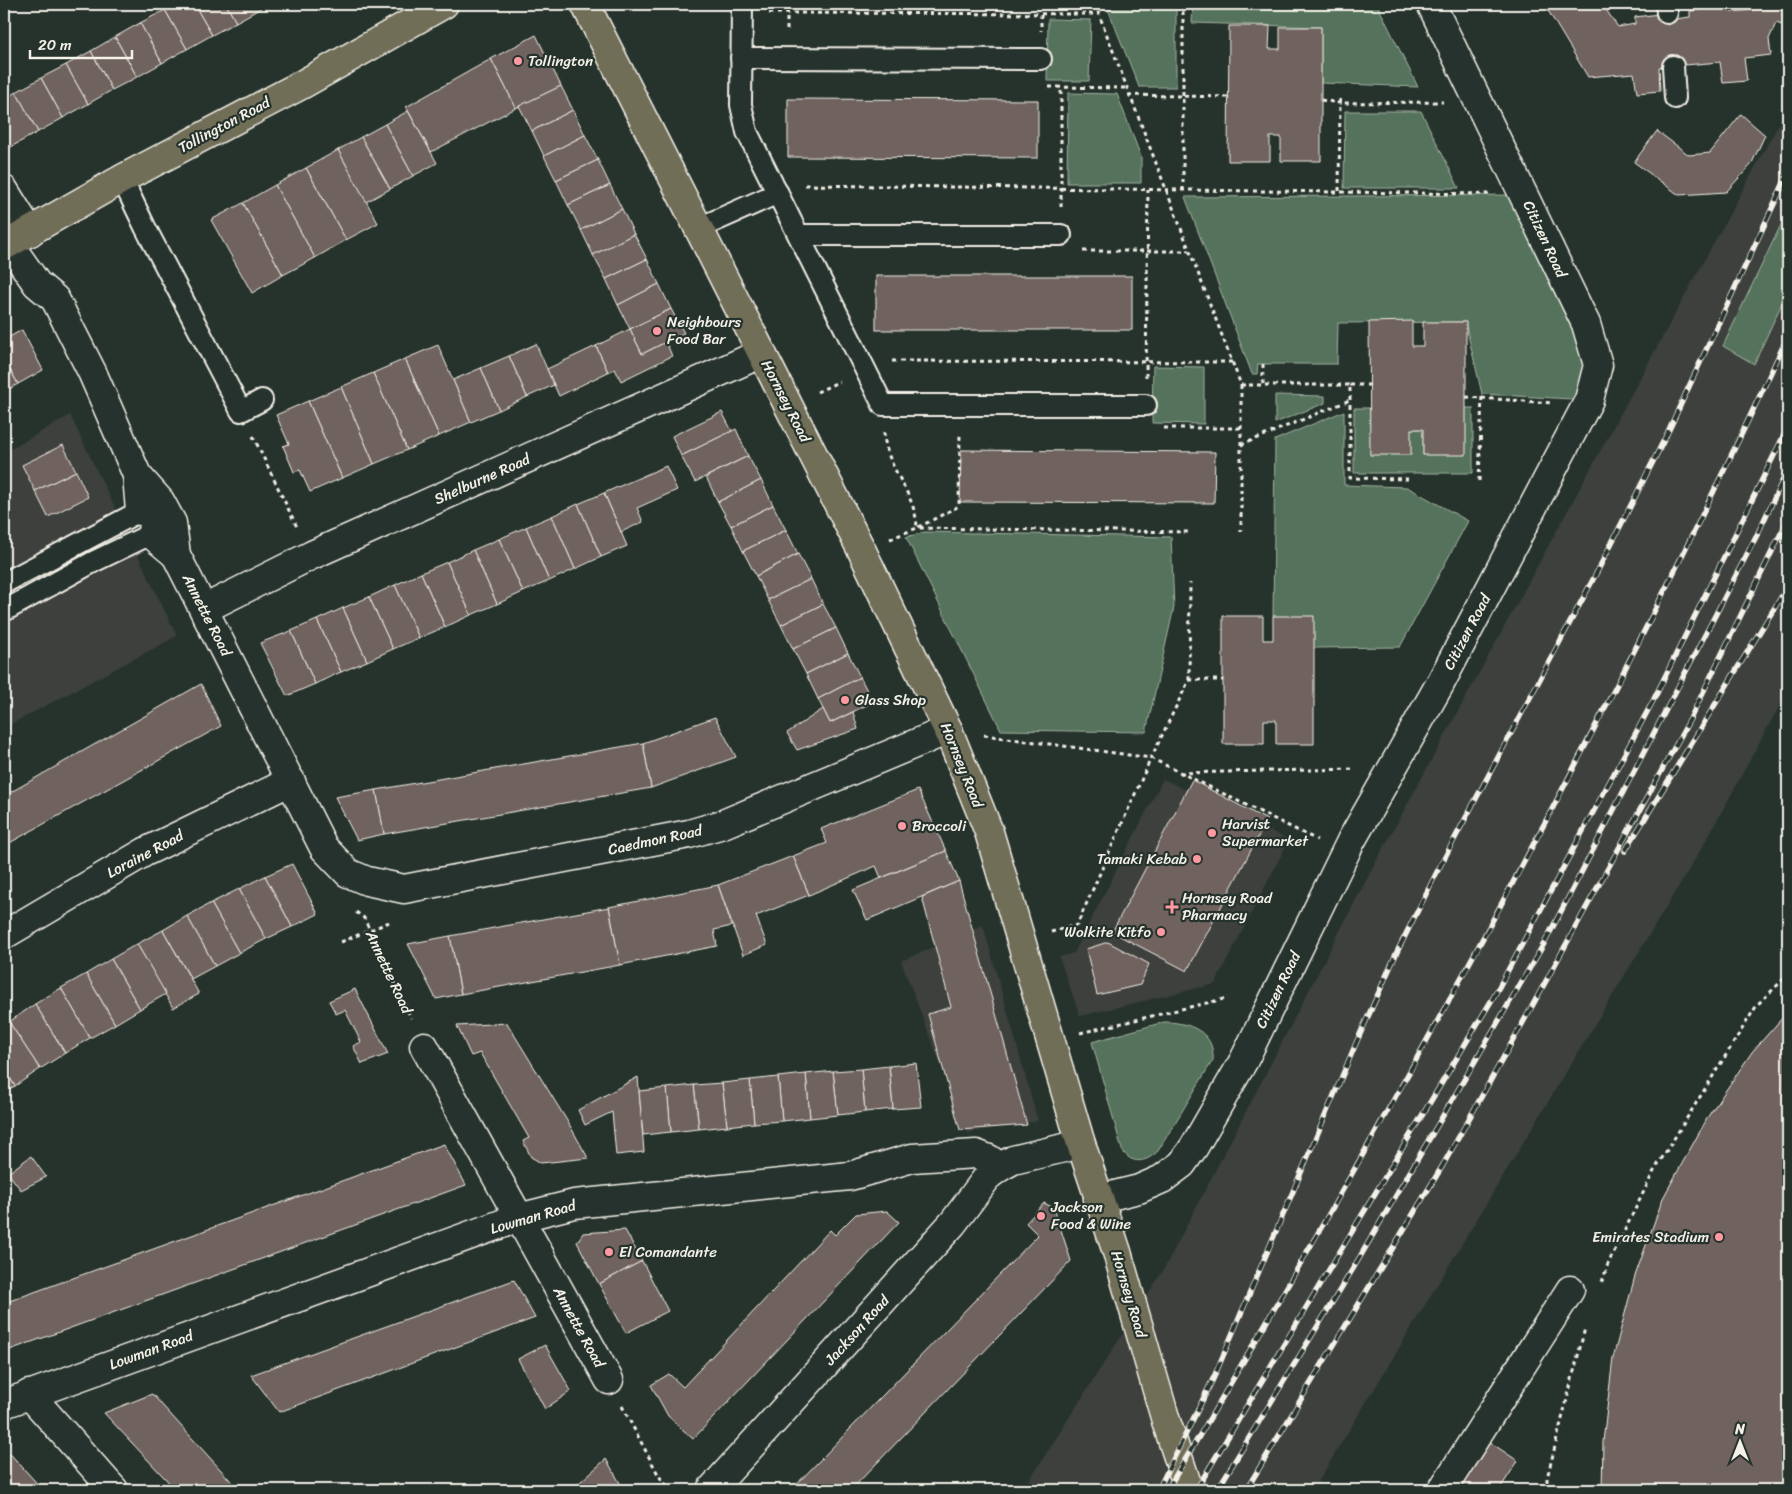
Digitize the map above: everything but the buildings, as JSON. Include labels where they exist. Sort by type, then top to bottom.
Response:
[{"type":"main road","name":"Tollington Road","points":[[14,241],[122,178],[303,84],[444,4]]},
{"type":"main road","name":"Hornsey Road","points":[[585,4],[862,552],[948,730],[989,832],[1081,1144],[1117,1252],[1166,1420],[1189,1490]]},
{"type":"street","name":"Citizen Road","points":[[1098,1199],[1140,1188],[1162,1179],[1182,1164],[1194,1147],[1244,1060],[1351,841],[1393,769],[1589,400],[1598,365],[1586,324],[1431,4]]},
{"type":"street","name":"Annette Road","points":[[4,190],[14,241],[37,284],[54,299],[92,372],[137,475],[150,515],[176,555],[324,848],[348,873]]},
{"type":"street","name":"Shelburne Road","points":[[204,609],[312,556],[762,353]]},
{"type":"street","name":"Caedmon Road","points":[[348,873],[367,881],[404,889],[689,834],[723,824],[948,730]]},
{"type":"street","name":"Loraine Road","points":[[4,935],[145,852],[291,781]]},
{"type":"street","name":"Annette Road","points":[[424,1046],[609,1380]]},
{"type":"street","points":[[1000,1167],[1013,1160],[1081,1144]]},
{"type":"street","name":"Lowman Road","points":[[4,1404],[518,1218],[574,1204],[850,1176],[912,1158],[976,1154],[989,1159],[1000,1167]]},
{"type":"street","name":"Jackson Road","points":[[711,1490],[953,1223],[990,1175],[1000,1167]]},
{"type":"street","points":[[1442,1490],[1570,1290]]},
{"type":"street","points":[[29,1394],[114,1490]]},
{"type":"lane","points":[[742,8],[740,105],[747,132],[883,405],[1146,405]]},
{"type":"lane","points":[[741,58],[1041,59]]},
{"type":"lane","points":[[1673,66],[1676,98]]},
{"type":"lane","points":[[122,178],[144,227],[241,410],[262,400]]},
{"type":"lane","points":[[699,228],[778,193]]},
{"type":"lane","points":[[799,235],[1060,235]]},
{"type":"lane","points":[[4,583],[150,515]]},
{"type":"lane","points":[[4,611],[94,562],[150,515]]},
{"type":"path","points":[[1095,4],[1128,95],[1241,385],[1241,532]]},
{"type":"path","points":[[1183,4],[1183,190]]},
{"type":"path","points":[[742,8],[1099,14]]},
{"type":"path","points":[[1061,87],[1061,251],[1190,251]]},
{"type":"path","points":[[1128,95],[1229,97]]},
{"type":"path","points":[[1321,100],[1470,102],[1478,99]]},
{"type":"path","points":[[1339,191],[1340,101]]},
{"type":"path","points":[[778,193],[797,185],[1524,195]]},
{"type":"path","points":[[1148,190],[1146,428],[1241,428]]},
{"type":"path","points":[[788,405],[884,361],[1232,362]]},
{"type":"path","points":[[1263,364],[1263,384]]},
{"type":"path","points":[[1241,385],[1370,385]]},
{"type":"path","points":[[1350,385],[1350,478],[1409,479]]},
{"type":"path","points":[[1466,397],[1482,396],[1559,403]]},
{"type":"path","points":[[1479,481],[1482,396]]},
{"type":"path","points":[[1241,446],[1350,400]]},
{"type":"path","points":[[883,405],[884,447],[917,512],[917,528]]},
{"type":"path","points":[[862,552],[917,528],[960,506],[960,405]]},
{"type":"path","points":[[241,410],[291,516]]},
{"type":"path","points":[[917,528],[1190,532]]},
{"type":"path","points":[[1022,940],[1077,925],[1151,758],[1189,680],[1190,583]]},
{"type":"path","points":[[1189,680],[1223,680]]},
{"type":"path","points":[[948,730],[1151,758],[1321,842]]},
{"type":"path","points":[[1180,773],[1393,769]]},
{"type":"path","name":"Annette Road","points":[[348,873],[349,892],[357,914],[364,918],[414,1025],[426,1038],[424,1046]]},
{"type":"path","points":[[341,942],[392,921]]},
{"type":"path","points":[[1599,1290],[1608,1264],[1654,1171],[1756,1005],[1788,975]]},
{"type":"path","points":[[1050,1041],[1228,998]]},
{"type":"path","points":[[1547,1490],[1547,1478],[1586,1325]]},
{"type":"path","name":"Annette Road","points":[[609,1380],[659,1476],[670,1490]]},
{"type":"shaded area","points":[[1788,107],[1788,690],[1703,846],[1313,1490],[1023,1490],[1164,1269],[1372,869]]},
{"type":"shaded area","points":[[70,415],[177,636],[4,728],[4,453]]},
{"type":"shaded area","points":[[1163,779],[1289,840],[1215,984],[1080,1016],[1059,957],[1074,953]]},
{"type":"shaded area","points":[[983,925],[1038,1121],[967,1133],[901,961]]},
{"type":"green space","points":[[1106,4],[1176,4],[1176,87],[1139,87]]},
{"type":"green space","points":[[1193,4],[1377,4],[1418,87],[1321,83],[1321,27],[1192,23]]},
{"type":"green space","points":[[1048,19],[1091,20],[1089,81],[1047,81]]},
{"type":"green space","points":[[1068,93],[1117,94],[1141,157],[1141,183],[1067,183]]},
{"type":"green space","points":[[1345,111],[1421,111],[1459,188],[1344,188]]},
{"type":"green space","points":[[1524,195],[1586,324],[1589,400],[1482,394],[1465,322],[1338,323],[1337,364],[1258,364],[1257,374],[1252,374],[1185,197]]},
{"type":"green space","points":[[1788,210],[1788,290],[1754,364],[1723,346]]},
{"type":"green space","points":[[1153,366],[1204,367],[1204,424],[1152,423]]},
{"type":"green space","points":[[1275,395],[1325,396],[1325,403],[1275,423]]},
{"type":"green space","points":[[1354,408],[1370,408],[1411,429],[1423,429],[1423,455],[1466,408],[1473,408],[1473,473],[1354,473]]},
{"type":"green space","points":[[1344,411],[1344,485],[1407,487],[1468,521],[1400,647],[1314,648],[1273,616],[1275,440]]},
{"type":"green space","points":[[925,532],[1171,537],[1174,607],[1146,732],[1001,730],[906,537]]},
{"type":"green space","points":[[1164,1022],[1191,1026],[1205,1035],[1210,1042],[1213,1060],[1158,1151],[1149,1158],[1139,1161],[1130,1158],[1122,1150],[1092,1042]]},
{"type":"railway","points":[[1158,1490],[1214,1377],[1357,1041],[1397,952],[1438,870],[1597,572],[1666,436],[1788,174]]},
{"type":"railway","points":[[1167,1490],[1333,1207],[1492,921],[1645,631],[1788,336]]},
{"type":"railway","points":[[1196,1490],[1493,998],[1653,701],[1788,427]]},
{"type":"railway","points":[[1217,1490],[1354,1267],[1545,942],[1757,535],[1788,469]]},
{"type":"railway","points":[[1246,1490],[1443,1165],[1530,1010],[1690,719],[1788,519]]},
{"type":"railway","points":[[1625,851],[1788,586]]},
{"type":"place","name":"Tollington","points":[[518,61]]},
{"type":"place","name":"Neighbours Food Bar","points":[[657,331]]},
{"type":"place","name":"Glass Shop","points":[[845,700]]},
{"type":"place","name":"Broccoli","points":[[902,826]]},
{"type":"place","name":"Harvist Supermarket","points":[[1212,833]]},
{"type":"place","name":"Tamaki Kebab","points":[[1197,859]]},
{"type":"place","name":"Hornsey Road Pharmacy","points":[[1172,907]]},
{"type":"place","name":"Wolkite Kitfo","points":[[1161,932]]},
{"type":"place","name":"Jackson Food & Wine","points":[[1041,1216]]},
{"type":"place","name":"Emirates Stadium","points":[[1719,1237]]},
{"type":"place","name":"El Comandante","points":[[609,1252]]}]
